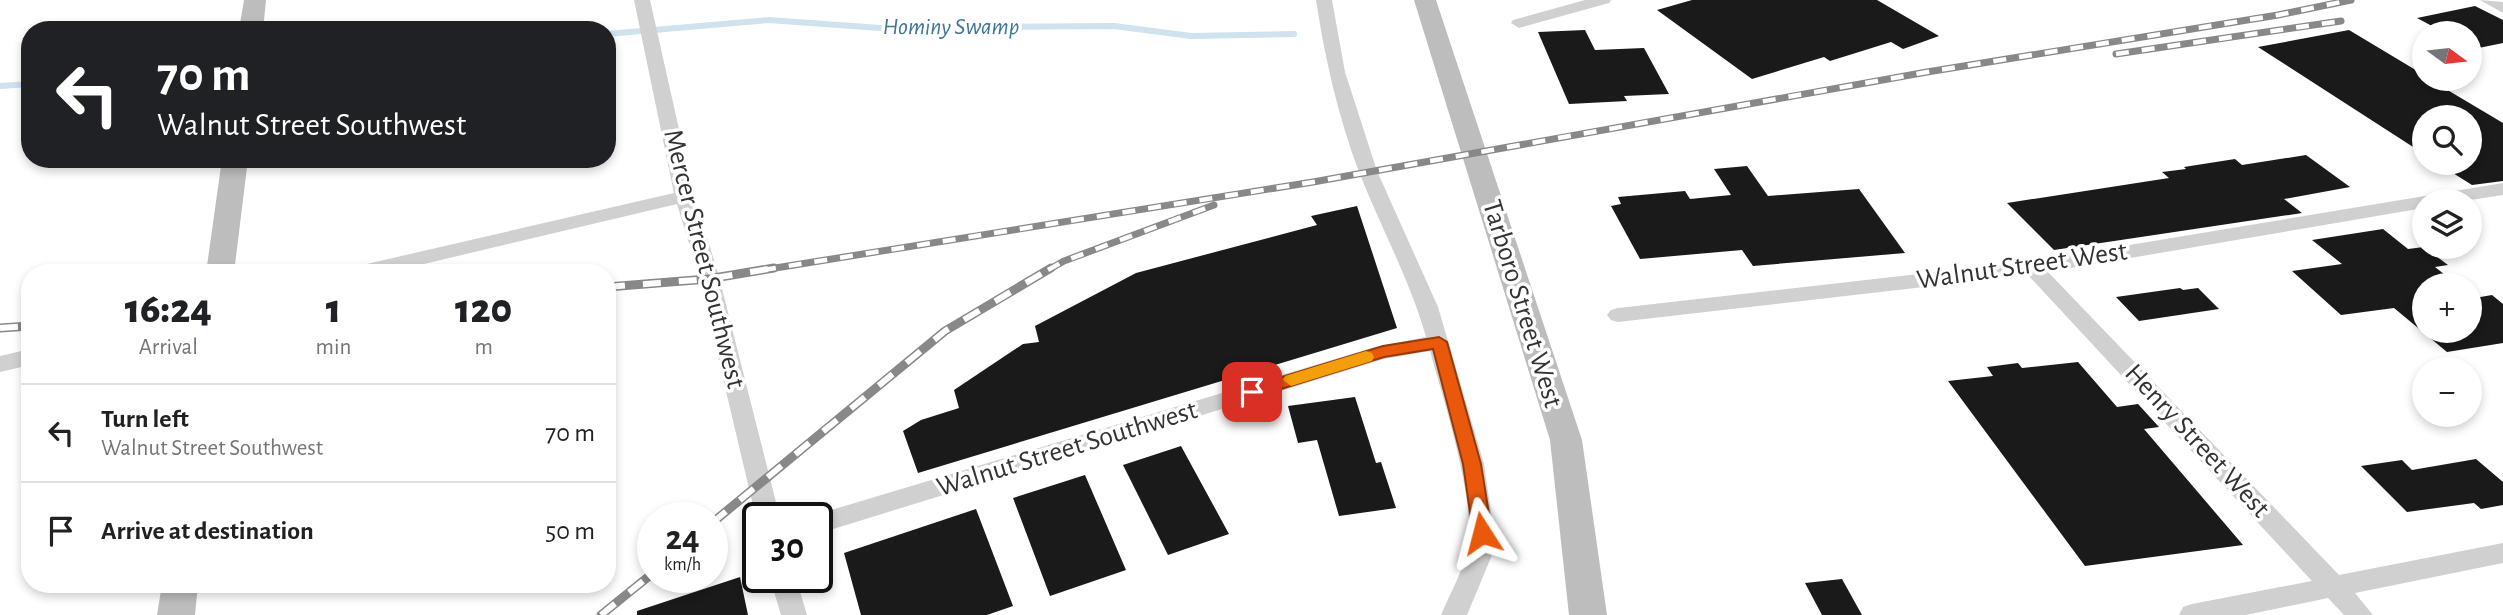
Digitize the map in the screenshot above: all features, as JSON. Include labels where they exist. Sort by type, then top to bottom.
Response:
[{"type":"main road","points":[[252,21],[255,0]]},
{"type":"main road","name":"Tarboro Street West","points":[[1424,0],[1442,47],[1457,103],[1566,440],[1588,615]]},
{"type":"main road","points":[[221,264],[234,168]]},
{"type":"main road","points":[[176,615],[179,593]]},
{"type":"street","name":"Mercer Street Southwest","points":[[642,0],[684,196],[708,273],[764,502]]},
{"type":"street","points":[[1324,0],[1336,72],[1368,170],[1427,307],[1472,464],[1482,533],[1479,555],[1454,615]]},
{"type":"street","points":[[1520,23],[1603,0]]},
{"type":"street","points":[[2488,0],[2503,8]]},
{"type":"street","points":[[2482,192],[2503,188]]},
{"type":"street","points":[[396,264],[684,196]]},
{"type":"street","name":"Walnut Street West","points":[[1618,315],[2033,268],[2412,204]]},
{"type":"street","name":"Henry Street West","points":[[2033,268],[2360,615]]},
{"type":"street","name":"Walnut Street Southwest","points":[[833,519],[1383,352],[1439,342]]},
{"type":"street","points":[[0,364],[21,359]]},
{"type":"street","points":[[2192,615],[2503,552]]},
{"type":"street","points":[[787,593],[794,615]]},
{"type":"building","points":[[1692,0],[1877,0],[1939,36],[1903,49],[1891,42],[1830,61],[1824,57],[1752,79],[1657,10]]},
{"type":"building","points":[[2475,6],[2503,20],[2503,43],[2482,47],[2482,21],[2423,21],[2417,18]]},
{"type":"building","points":[[1585,30],[1595,50],[1644,48],[1669,94],[1624,96],[1627,101],[1569,104],[1538,32]]},
{"type":"building","points":[[2349,30],[2412,68],[2412,91],[2449,91],[2473,105],[2412,105],[2412,146],[2258,47]]},
{"type":"building","points":[[2482,111],[2503,123],[2503,181],[2472,185],[2456,175],[2482,175]]},
{"type":"building","points":[[2306,155],[2350,187],[2284,199],[2302,213],[2054,250],[2007,203],[2169,178],[2162,172],[2186,169],[2184,167],[2235,159],[2242,165]]},
{"type":"building","points":[[1747,166],[1768,196],[1859,189],[1905,253],[1753,266],[1742,250],[1640,259],[1611,206],[1621,204],[1618,197],[1685,191],[1690,199],[1731,195],[1714,169]]},
{"type":"building","points":[[1357,206],[1397,328],[918,473],[903,431],[921,420],[959,408],[954,390],[1023,344],[1039,342],[1035,326],[1136,273],[1317,225],[1311,216]]},
{"type":"building","points":[[2383,229],[2408,249],[2412,248],[2412,259],[2440,259],[2448,265],[2435,267],[2443,273],[2412,273],[2412,323],[2394,308],[2341,315],[2292,271],[2342,264],[2312,240]]},
{"type":"building","points":[[2198,288],[2219,309],[2139,321],[2116,297]]},
{"type":"building","points":[[2492,295],[2503,304],[2503,343],[2447,352],[2436,343],[2482,343],[2482,297]]},
{"type":"building","points":[[2078,362],[2117,407],[2138,404],[2159,427],[2144,429],[2243,545],[2085,566],[1948,381],[1993,376],[1987,367],[2018,363],[2022,368]]},
{"type":"building","points":[[1355,397],[1376,463],[1381,462],[1396,508],[1339,516],[1317,440],[1298,443],[1288,406]]},
{"type":"building","points":[[1181,446],[1229,534],[1168,555],[1123,465]]},
{"type":"building","points":[[2476,459],[2503,482],[2503,505],[2481,509],[2474,503],[2407,512],[2361,466],[2402,460],[2412,470]]},
{"type":"building","points":[[1085,475],[1126,570],[1050,596],[1013,498]]},
{"type":"building","points":[[976,509],[1013,606],[987,615],[861,615],[844,553]]},
{"type":"building","points":[[740,577],[748,615],[637,615],[637,611],[692,593],[728,593],[728,581]]},
{"type":"building","points":[[1842,579],[1862,615],[1822,615],[1805,583]]},
{"type":"waterway","name":"Hominy Swamp","points":[[616,33],[769,20],[880,28],[1114,26],[1191,36],[1294,34]]},
{"type":"waterway","name":"Hominy Swamp","points":[[0,86],[21,85]]},
{"type":"railway","points":[[763,270],[1313,182],[1927,72],[2278,15],[2351,0]]},
{"type":"railway","points":[[2116,54],[2341,21]]},
{"type":"railway","points":[[1048,270],[1064,261],[1214,205]]},
{"type":"railway","points":[[616,286],[708,279],[774,268]]},
{"type":"railway","points":[[728,510],[945,331],[1051,268]]},
{"type":"railway","points":[[0,328],[21,327]]},
{"type":"railway","points":[[601,615],[637,586]]},
{"type":"slow traffic","points":[[1291,380],[1366,357]]},
{"type":"route","points":[[1252,392],[1383,352],[1439,342],[1472,464],[1482,533]]}]
